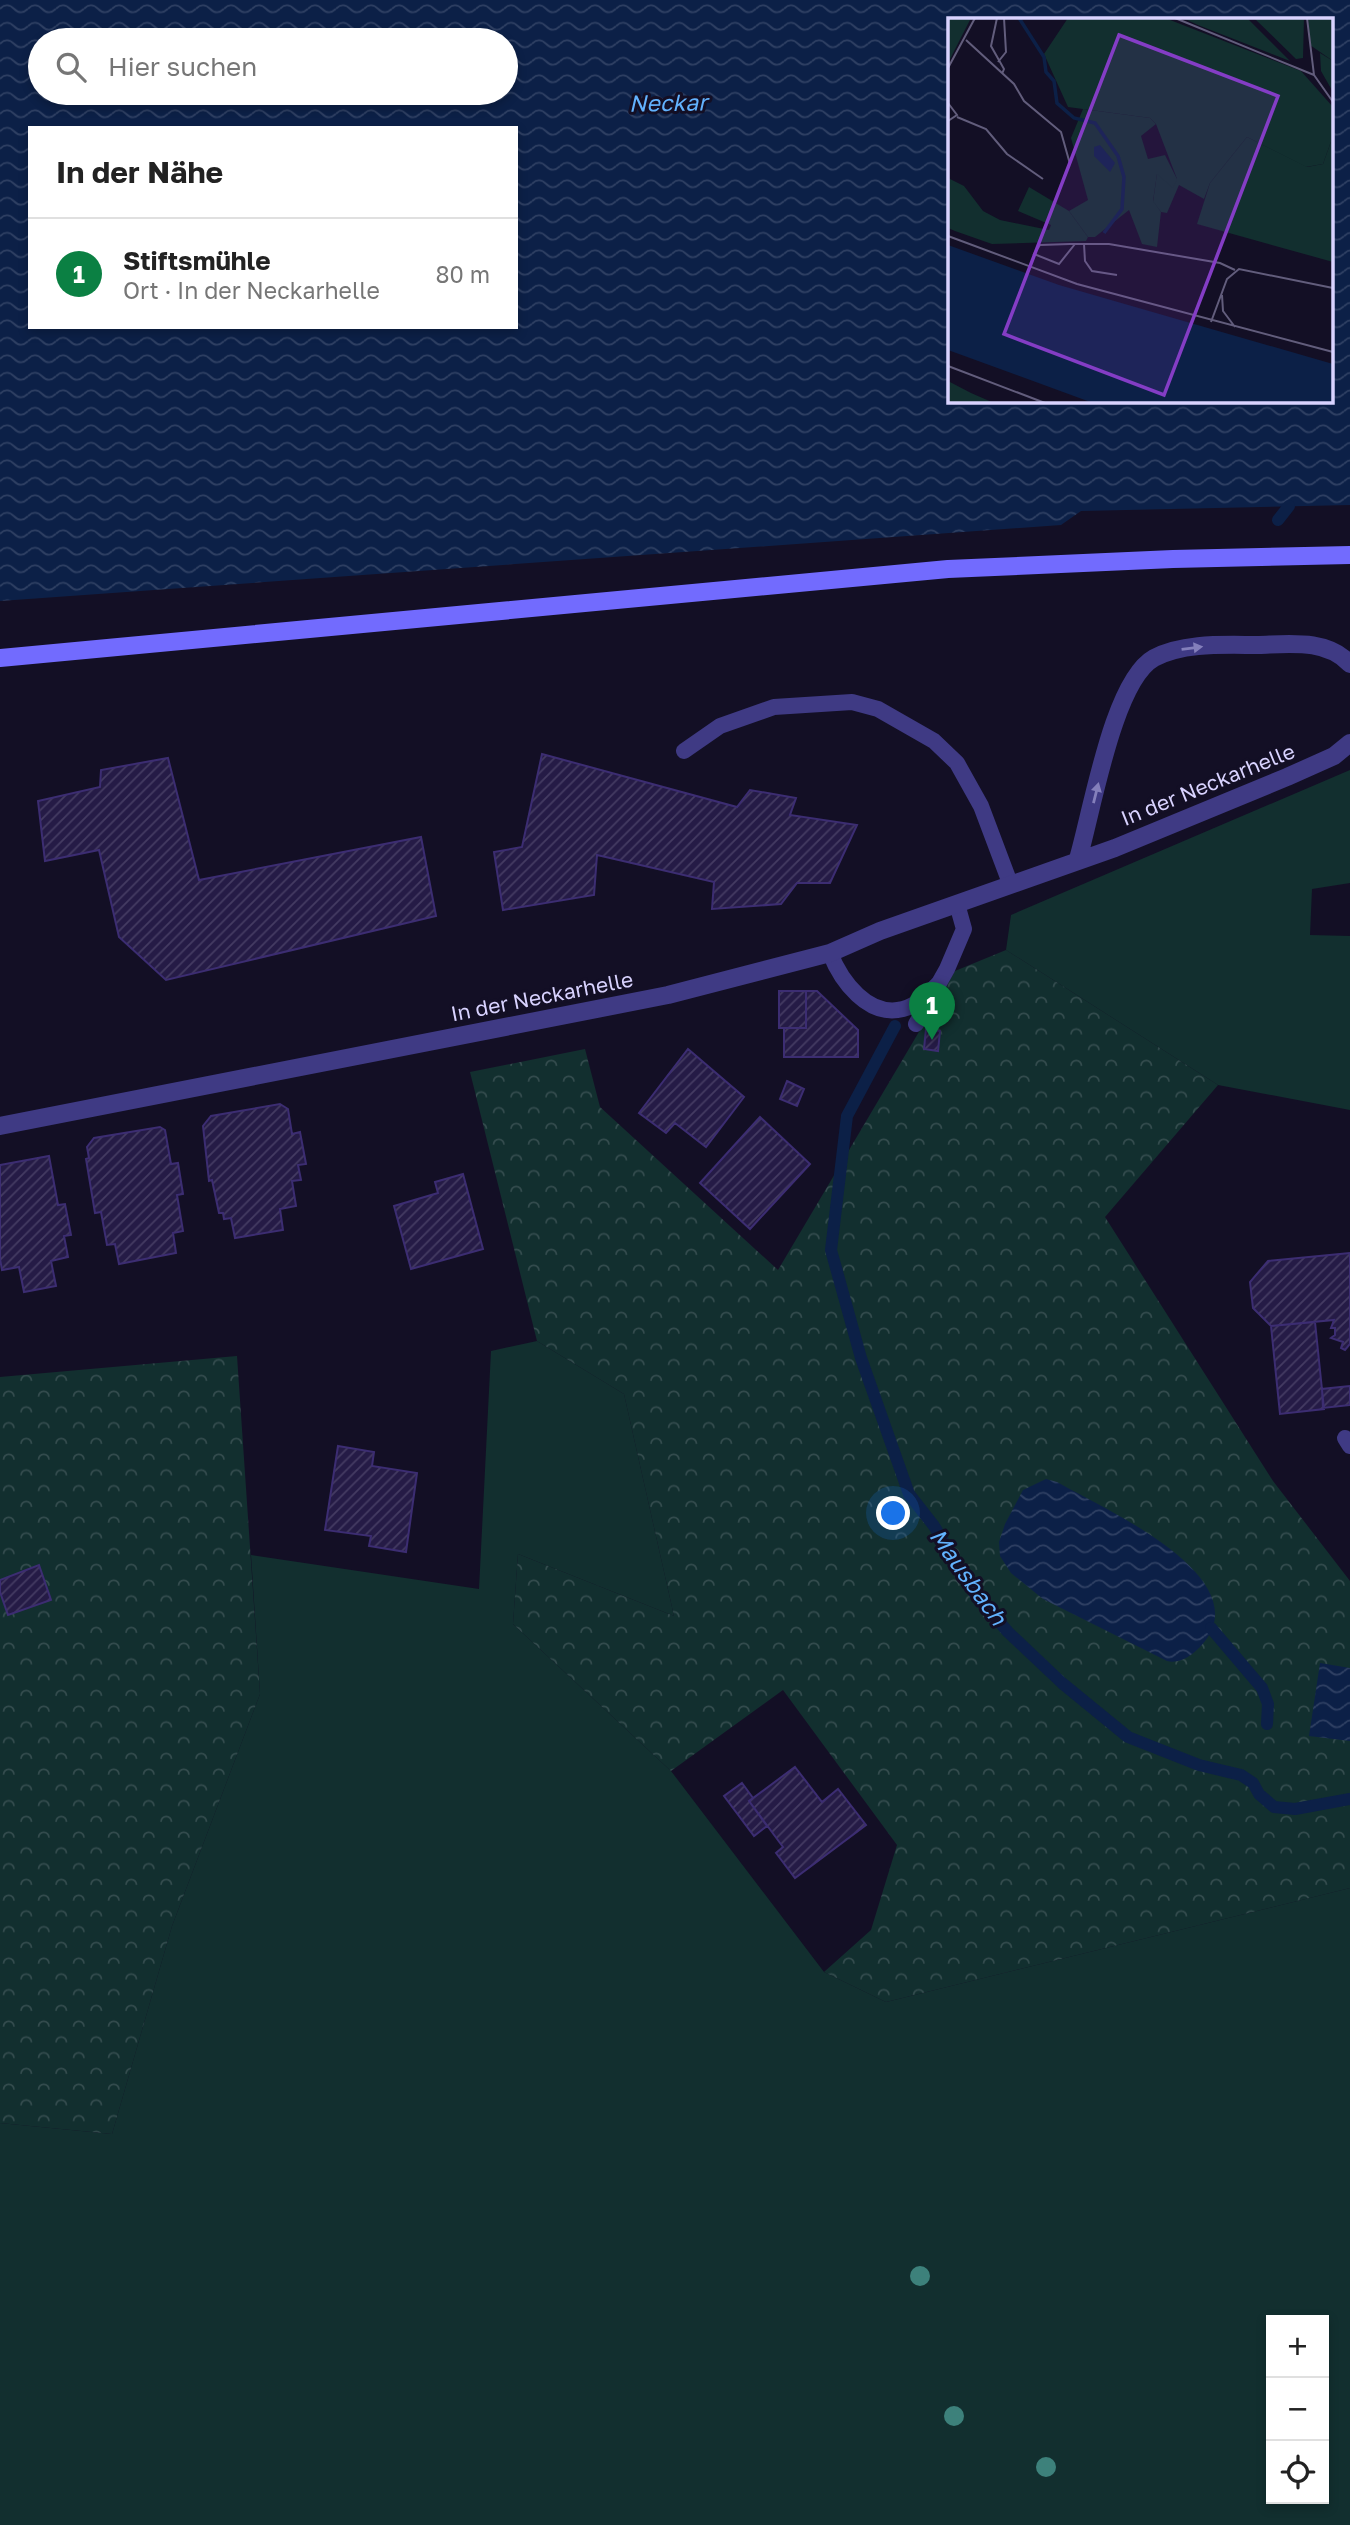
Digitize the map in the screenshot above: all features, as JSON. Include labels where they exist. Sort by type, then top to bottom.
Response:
[{"type":"main road","points":[[0,658],[948,569],[1350,555]]},
{"type":"street","name":"In der Neckarhelle","points":[[1078,859],[1115,717],[1133,677],[1143,665],[1155,657],[1187,648],[1293,644],[1331,650],[1350,664]]},
{"type":"street","name":"In der Neckarhelle","points":[[0,1126],[668,995],[830,953],[880,931],[1010,883],[1115,848],[1334,756],[1350,743]]},
{"type":"lane","points":[[684,751],[720,726],[774,707],[852,702],[878,709],[934,741],[957,763],[981,806],[1010,883]]},
{"type":"lane","points":[[916,1024],[964,929],[957,904]]},
{"type":"lane","points":[[830,953],[842,979],[866,1002],[881,1009],[892,1011],[915,1004],[939,983]]},
{"type":"green space","points":[[1350,770],[1350,883],[1312,889],[1310,935],[1350,936],[1350,1110],[1218,1085],[1006,950],[1011,915]]},
{"type":"green space","points":[[1006,950],[1218,1085],[1105,1217],[1273,1481],[1350,1581],[1350,1888],[886,2002],[824,1972],[871,1930],[897,1845],[783,1690],[671,1771],[513,1624],[518,1554],[674,1616],[624,1394],[537,1341],[470,1072],[585,1049],[600,1107],[778,1270],[955,971]]},
{"type":"green space","points":[[537,1341],[624,1394],[674,1616],[518,1554],[513,1624],[671,1771],[824,1972],[886,2002],[1350,1888],[1350,2525],[0,2525],[0,2123],[112,2134],[172,1926],[260,1694],[251,1555],[479,1589],[491,1351]]},
{"type":"green space","points":[[237,1356],[260,1694],[172,1926],[112,2134],[0,2123],[0,1377]]},
{"type":"water","name":"Neckar","points":[[0,0],[1350,0],[1350,505],[1081,511],[1061,525],[0,601]]},
{"type":"water","points":[[1046,1479],[1057,1482],[1139,1528],[1170,1549],[1195,1572],[1211,1596],[1214,1621],[1197,1650],[1181,1660],[1167,1661],[1043,1599],[1011,1573],[1000,1556],[999,1542],[1005,1524],[1023,1490]]},
{"type":"water","points":[[1320,1663],[1350,1668],[1350,1741],[1309,1736]]},
{"type":"building","points":[[542,754],[737,807],[750,790],[796,798],[790,815],[857,825],[830,883],[797,883],[781,904],[712,909],[714,882],[597,855],[594,895],[503,910],[494,852],[522,847]]},
{"type":"building","points":[[168,758],[199,880],[421,837],[436,916],[166,980],[119,937],[99,850],[45,861],[38,801],[100,787],[101,770]]},
{"type":"building","points":[[779,991],[806,991],[806,1028],[779,1028]]},
{"type":"building","points":[[806,991],[817,991],[858,1030],[858,1057],[784,1057],[784,1028],[806,1028]]},
{"type":"building","points":[[926,1029],[940,1031],[938,1051],[924,1049]]},
{"type":"building","points":[[688,1049],[744,1097],[706,1147],[675,1123],[666,1133],[639,1113]]},
{"type":"building","points":[[787,1081],[804,1089],[797,1106],[780,1099]]},
{"type":"building","points":[[280,1104],[288,1109],[292,1134],[300,1132],[306,1164],[298,1165],[301,1180],[292,1181],[296,1206],[280,1209],[283,1230],[235,1238],[231,1218],[224,1219],[223,1213],[219,1213],[212,1180],[209,1181],[203,1126],[211,1116]]},
{"type":"building","points":[[760,1117],[810,1164],[750,1229],[700,1183]]},
{"type":"building","points":[[160,1127],[165,1130],[171,1164],[178,1163],[183,1194],[177,1195],[183,1231],[173,1233],[176,1253],[119,1264],[115,1244],[107,1245],[101,1212],[95,1213],[86,1159],[89,1158],[87,1147],[94,1138]]},
{"type":"building","points":[[49,1156],[58,1205],[65,1204],[71,1235],[64,1236],[68,1257],[51,1261],[56,1286],[24,1292],[19,1267],[2,1270],[0,1165]]},
{"type":"building","points":[[463,1174],[483,1249],[411,1269],[394,1206],[438,1193],[435,1182]]},
{"type":"building","points":[[1350,1253],[1350,1344],[1345,1350],[1341,1348],[1343,1342],[1331,1338],[1335,1335],[1335,1328],[1331,1328],[1334,1320],[1271,1326],[1253,1308],[1250,1282],[1268,1261]]},
{"type":"building","points":[[1315,1322],[1324,1409],[1280,1414],[1271,1326]]},
{"type":"building","points":[[1350,1386],[1350,1405],[1323,1408],[1322,1389]]},
{"type":"building","points":[[338,1446],[374,1452],[372,1466],[417,1473],[406,1552],[369,1546],[371,1536],[325,1530]]},
{"type":"building","points":[[39,1565],[51,1600],[8,1615],[0,1592],[0,1580]]},
{"type":"building","points":[[795,1767],[822,1802],[838,1789],[866,1825],[795,1878],[776,1853],[783,1847],[749,1801]]},
{"type":"building","points":[[742,1783],[753,1798],[749,1801],[767,1826],[754,1836],[724,1796]]},
{"type":"waterway","name":"Mausbach","points":[[1278,520],[1289,506]]},
{"type":"waterway","name":"Mausbach","points":[[895,1026],[847,1116],[831,1250],[861,1358],[909,1494],[934,1526],[975,1594],[1008,1632],[1062,1683],[1128,1737],[1199,1765],[1241,1775],[1253,1783],[1259,1794],[1274,1807],[1295,1809],[1350,1799]]},
{"type":"waterway","points":[[1211,1628],[1262,1688],[1268,1704],[1267,1724]]},
{"type":"place","name":"Stiftsmühle","points":[[932,1040]]}]
